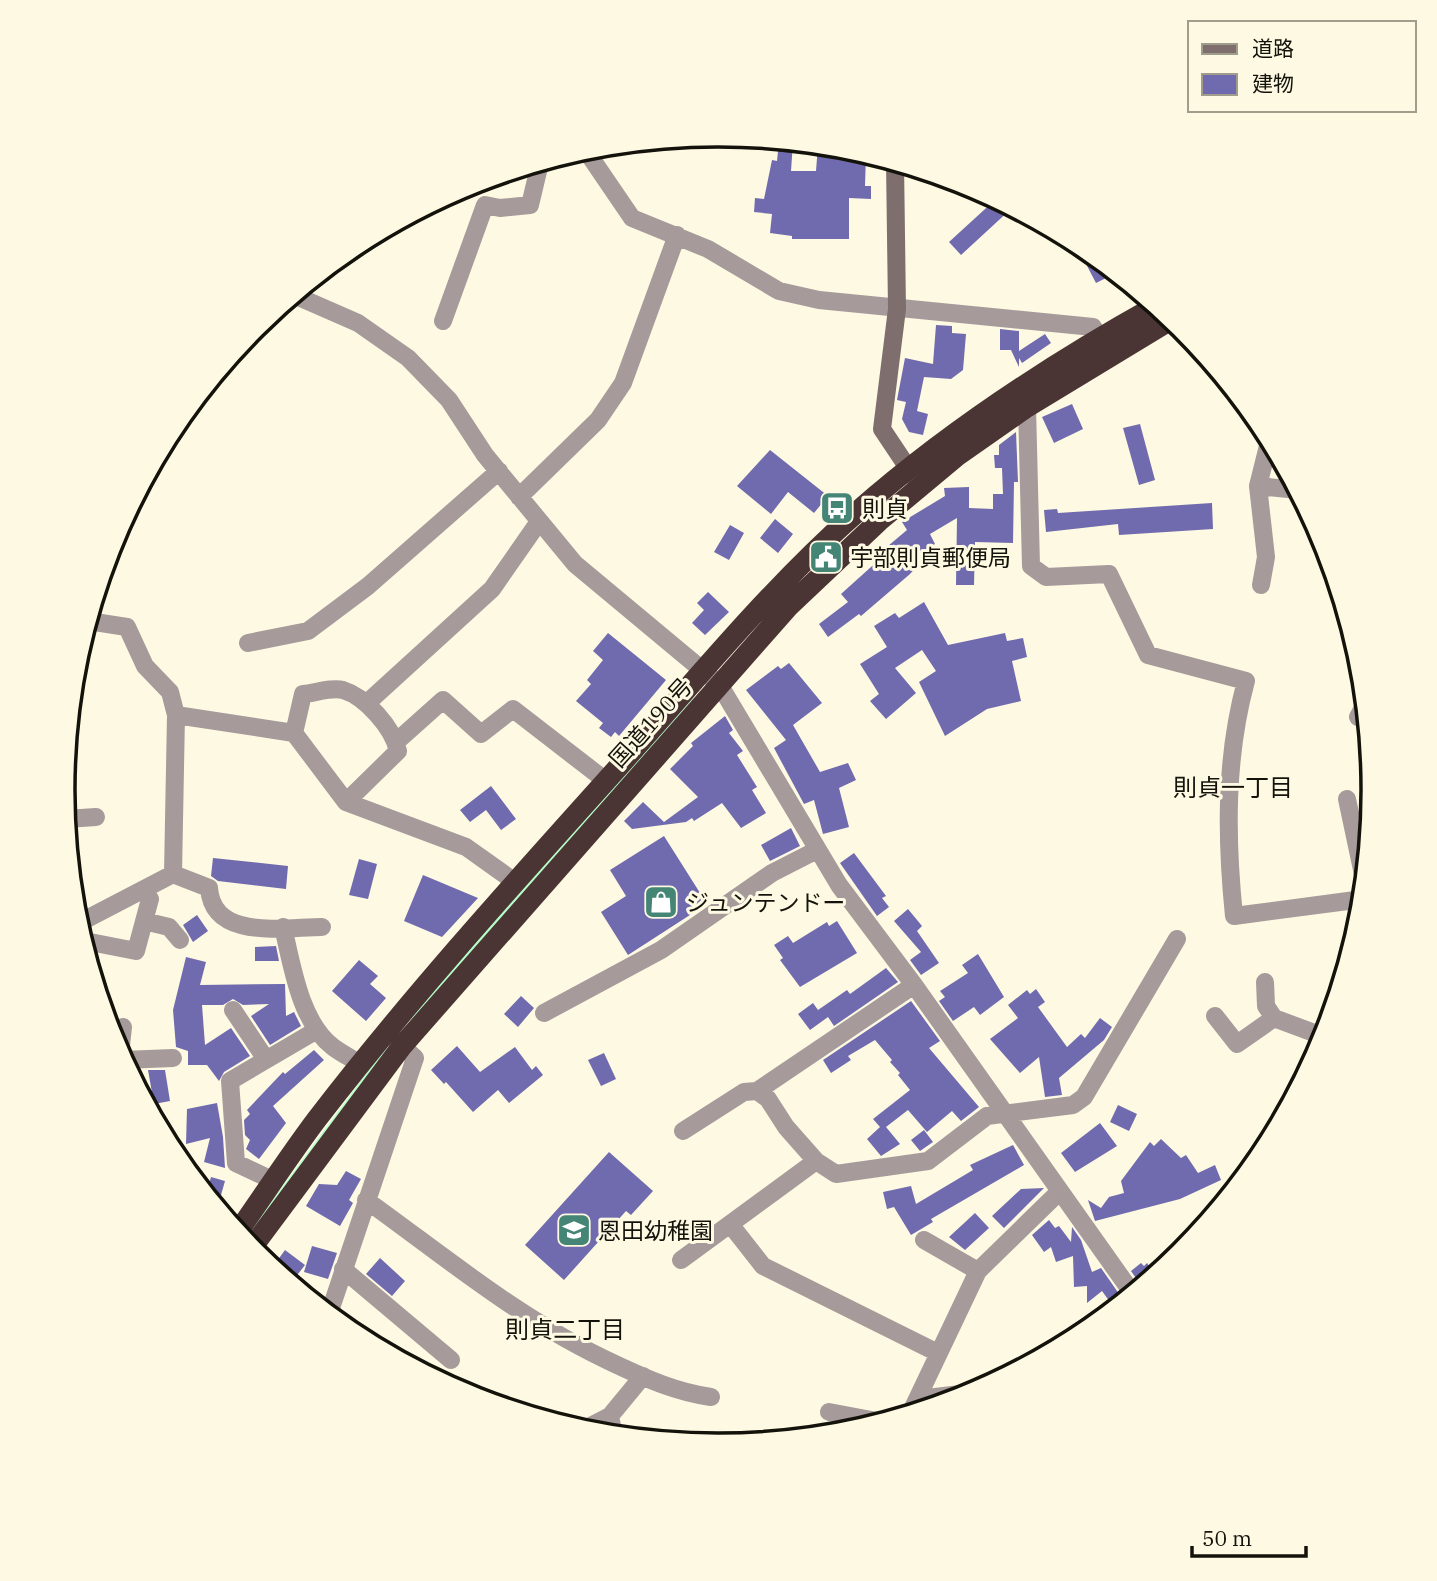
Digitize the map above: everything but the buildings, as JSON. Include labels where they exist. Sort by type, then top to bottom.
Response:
[{"type":"highway","name":"国道190号","points":[[258,1239],[394,1039],[515,882],[606,781],[789,606],[914,478],[1003,398],[1147,311]]},
{"type":"highway","name":"国道190号","points":[[914,478],[1162,325]]},
{"type":"highway","name":"国道190号","points":[[244,1224],[360,1064],[394,1039],[712,678]]},
{"type":"street","points":[[593,160],[632,218],[708,249],[779,291],[819,300],[897,309],[1093,327],[1100,338]]},
{"type":"street","points":[[895,172],[897,309],[882,429],[914,478]]},
{"type":"street","points":[[443,321],[485,205],[500,208],[530,205],[538,173]]},
{"type":"street","points":[[519,497],[598,420],[623,383],[677,236]]},
{"type":"street","points":[[304,299],[358,323],[408,358],[449,400],[538,523],[575,565],[712,678],[817,850],[870,930],[914,985],[1128,1287]]},
{"type":"street","points":[[1027,407],[1031,566],[1046,577],[1109,573],[1148,654],[1246,681],[1233,739],[1226,839],[1234,916],[1352,901]]},
{"type":"street","points":[[1261,585],[1266,557],[1258,486],[1266,454]]},
{"type":"street","points":[[248,643],[309,631],[368,586],[499,471]]},
{"type":"street","points":[[1258,486],[1286,489]]},
{"type":"street","points":[[367,703],[492,589],[538,523]]},
{"type":"street","points":[[97,622],[127,627],[145,666],[170,692],[176,715],[173,874]]},
{"type":"street","points":[[294,733],[303,694],[342,689],[367,703],[396,742],[398,751],[346,802]]},
{"type":"street","points":[[396,742],[443,700],[481,734],[513,709],[606,781]]},
{"type":"street","points":[[176,715],[294,733],[346,802],[466,848],[515,882]]},
{"type":"street","points":[[1347,799],[1358,852]]},
{"type":"street","points":[[76,818],[96,817]]},
{"type":"street","points":[[544,1013],[661,950],[772,873],[817,850]]},
{"type":"street","points":[[89,919],[173,874]]},
{"type":"street","points":[[173,874],[209,888],[215,912],[227,922],[245,926],[322,927]]},
{"type":"street","points":[[94,943],[136,951],[150,899],[145,890]]},
{"type":"street","points":[[144,921],[169,927],[180,940]]},
{"type":"street","points":[[283,927],[300,990],[317,1030],[331,1046],[360,1064]]},
{"type":"street","points":[[757,1091],[768,1099],[786,1128],[816,1161],[836,1174],[928,1161],[987,1116],[1073,1105],[1084,1097],[1177,939]]},
{"type":"street","points":[[1265,982],[1266,1006],[1274,1018],[1314,1033]]},
{"type":"street","points":[[683,1131],[744,1093],[757,1091],[914,985]]},
{"type":"street","points":[[233,1010],[265,1058]]},
{"type":"street","points":[[1215,1016],[1237,1044],[1274,1018]]},
{"type":"street","points":[[122,1033],[123,1027]]},
{"type":"street","points":[[274,1181],[236,1163],[230,1081],[265,1058],[317,1030]]},
{"type":"street","points":[[331,1304],[415,1058],[394,1039]]},
{"type":"street","points":[[135,1060],[173,1058]]},
{"type":"street","points":[[681,1260],[816,1161]]},
{"type":"street","points":[[915,1403],[978,1271],[1005,1241],[1060,1191]]},
{"type":"street","points":[[366,1200],[490,1293],[550,1332],[676,1391],[711,1397]]},
{"type":"street","points":[[730,1224],[763,1266],[938,1353]]},
{"type":"street","points":[[924,1240],[978,1271]]},
{"type":"street","points":[[343,1269],[451,1360]]},
{"type":"street","points":[[599,1422],[610,1416],[643,1376]]},
{"type":"street","points":[[829,1412],[859,1418]]},
{"type":"street","points":[[610,1416],[612,1424]]},
{"type":"green space","points":[[693,698],[696,700],[412,1021],[408,1018]]},
{"type":"green space","points":[[385,1048],[387,1049],[253,1234],[250,1231]]},
{"type":"place","name":"則貞","points":[[837,508]]},
{"type":"place","name":"宇部則貞郵便局","points":[[826,557]]},
{"type":"place","name":"ジュンテンドー","points":[[661,902]]},
{"type":"place","name":"恩田幼稚園","points":[[574,1230]]},
{"type":"district","name":"則貞一丁目","points":[[1233,787]]},
{"type":"district","name":"則貞二丁目","points":[[565,1329]]}]
